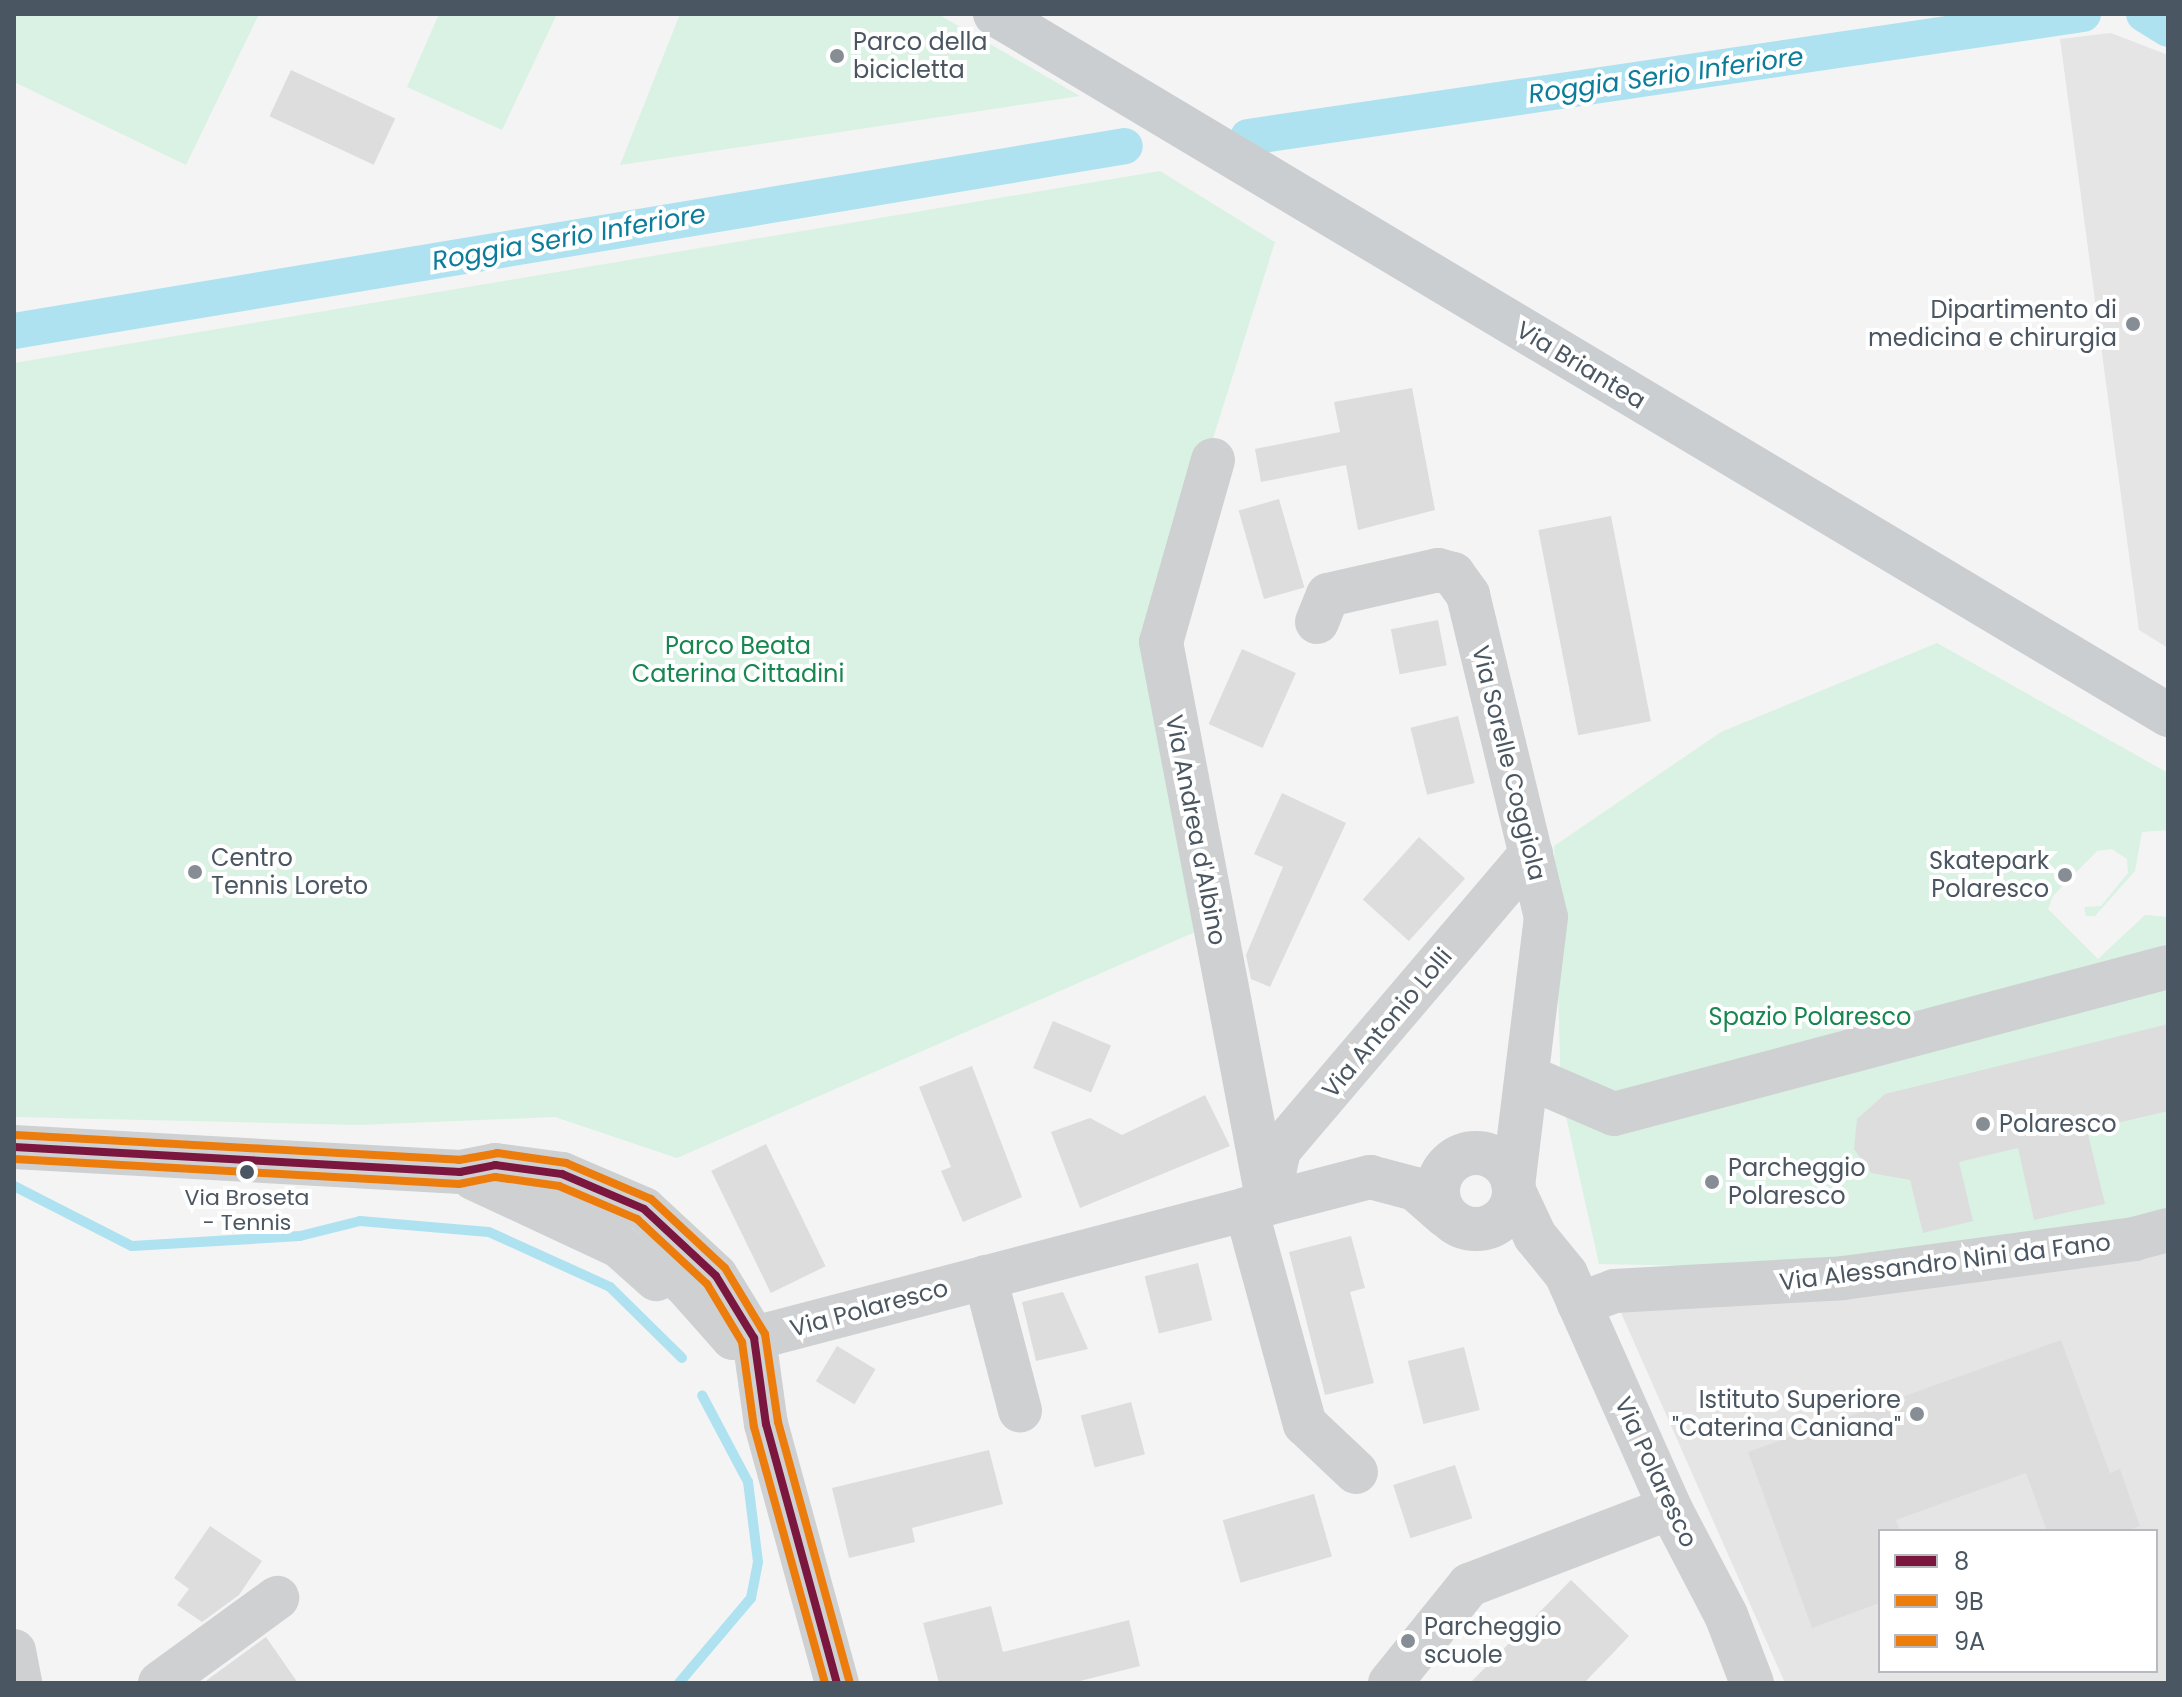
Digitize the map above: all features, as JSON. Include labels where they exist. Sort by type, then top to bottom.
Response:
[{"type":"main road","name":"Via Briantea","points":[[995,14],[2168,715]]},
{"type":"street","name":"Via Andrea d'Albino","points":[[1213,460],[1161,642],[1257,1206]]},
{"type":"street","name":"Via Sorelle Coggiola","points":[[1317,622],[1328,595],[1438,570],[1462,582],[1546,917],[1528,1096],[1517,1136],[1514,1188]]},
{"type":"street","name":"Via Antonio Lolli","points":[[1257,1206],[1279,1150],[1531,854]]},
{"type":"street","points":[[1370,1177],[1500,1142],[1528,1096],[1614,1114],[2168,967]]},
{"type":"street","points":[[14,1147],[460,1172],[495,1165],[562,1174],[644,1209],[716,1276],[766,1424],[837,1683]]},
{"type":"street","name":"Via Polaresco","points":[[1468,1153],[1496,1159],[1514,1188],[1535,1236],[1556,1262],[1579,1304],[1670,1508],[1726,1615],[1752,1683]]},
{"type":"street","points":[[1468,1153],[1446,1166],[1437,1185],[1459,1223],[1496,1224],[1505,1216],[1514,1188]]},
{"type":"street","points":[[460,1172],[555,1212],[636,1257],[663,1265],[685,1284],[738,1345]]},
{"type":"street","name":"Via Polaresco","points":[[738,1345],[1370,1177],[1415,1189],[1459,1223],[1519,1236],[1556,1262]]},
{"type":"street","points":[[1257,1206],[1305,1424],[1356,1472]]},
{"type":"street","name":"Via Alessandro Nini da Fano","points":[[1579,1304],[1614,1291],[1843,1278],[2134,1239],[2168,1230]]},
{"type":"street","points":[[985,1277],[1020,1410]]},
{"type":"street","points":[[1390,1683],[1469,1585],[1670,1508]]},
{"type":"street","points":[[160,1683],[277,1598]]},
{"type":"street","points":[[14,1651],[20,1683]]},
{"type":"shaded area","name":"Dipartimento di medicina e chirurgia","points":[[2111,33],[2168,55],[2168,648],[2139,630],[2060,39]]},
{"type":"shaded area","name":"Istituto Superiore \"Caterina Caniana\"","points":[[2168,1244],[2168,1683],[1785,1683],[1614,1297]]},
{"type":"green space","points":[[14,14],[259,14],[186,165],[14,82]]},
{"type":"green space","points":[[439,14],[557,14],[502,130],[407,87]]},
{"type":"green space","name":"Parco della bicicletta","points":[[680,14],[938,14],[1080,96],[620,165]]},
{"type":"green space","name":"Parco Beata Caterina Cittadini","points":[[1160,171],[1275,242],[1148,644],[1202,929],[677,1158],[555,1117],[359,1125],[14,1117],[14,363]]},
{"type":"green space","name":"Spazio Polaresco","points":[[1937,643],[2168,773],[2168,830],[2142,832],[2135,871],[2095,916],[2086,916],[2084,907],[2101,906],[2128,873],[2127,859],[2112,849],[2097,851],[2053,896],[2048,909],[2098,959],[2145,915],[2168,917],[2168,1213],[1839,1269],[1599,1264],[1561,1094],[1554,846],[1721,732]]},
{"type":"building","points":[[291,70],[395,119],[374,165],[269,116]]},
{"type":"building","points":[[1412,388],[1435,510],[1358,530],[1346,465],[1261,482],[1255,449],[1340,432],[1334,402]]},
{"type":"building","points":[[1279,499],[1304,587],[1264,599],[1239,511]]},
{"type":"building","points":[[1611,516],[1651,721],[1578,735],[1538,530]]},
{"type":"building","points":[[1438,620],[1447,665],[1400,674],[1391,629]]},
{"type":"building","points":[[1242,649],[1296,673],[1263,748],[1209,724]]},
{"type":"building","points":[[1458,716],[1475,783],[1427,795],[1410,728]]},
{"type":"building","points":[[1282,793],[1346,823],[1270,987],[1251,979],[1246,955],[1283,867],[1254,854]]},
{"type":"building","points":[[1419,837],[1465,878],[1409,941],[1363,899]]},
{"type":"building","points":[[1053,1021],[1111,1046],[1091,1093],[1033,1068]]},
{"type":"building","name":"Polaresco","points":[[2168,1024],[2168,1111],[2087,1130],[2105,1204],[2034,1220],[2018,1148],[1959,1162],[1973,1221],[1923,1233],[1910,1180],[1871,1173],[1854,1149],[1857,1119],[1885,1094]]},
{"type":"building","points":[[972,1066],[1022,1197],[963,1222],[941,1171],[951,1167],[919,1087]]},
{"type":"building","points":[[1205,1095],[1230,1146],[1080,1208],[1051,1132],[1090,1118],[1122,1135]]},
{"type":"building","points":[[766,1144],[826,1266],[771,1293],[711,1171]]},
{"type":"building","points":[[1351,1236],[1365,1288],[1350,1292],[1374,1383],[1325,1395],[1289,1252]]},
{"type":"building","points":[[1198,1263],[1212,1320],[1159,1334],[1145,1276]]},
{"type":"building","points":[[1063,1292],[1088,1349],[1036,1361],[1022,1302]]},
{"type":"building","points":[[2061,1340],[2110,1473],[2120,1469],[2140,1526],[2132,1529],[2046,1529],[2026,1473],[1896,1520],[1899,1529],[1878,1529],[1878,1604],[1812,1628],[1748,1452]]},
{"type":"building","points":[[837,1346],[876,1369],[854,1404],[816,1381]]},
{"type":"building","points":[[1464,1347],[1480,1410],[1423,1424],[1408,1361]]},
{"type":"building","points":[[1131,1402],[1145,1454],[1095,1468],[1081,1415]]},
{"type":"building","points":[[989,1450],[1003,1504],[912,1528],[915,1542],[849,1558],[832,1488]]},
{"type":"building","points":[[1455,1465],[1472,1518],[1410,1538],[1393,1485]]},
{"type":"building","points":[[1314,1494],[1332,1556],[1241,1583],[1223,1520]]},
{"type":"building","points":[[210,1526],[262,1561],[239,1595],[202,1622],[177,1605],[189,1589],[174,1578]]},
{"type":"building","points":[[1571,1580],[1629,1636],[1584,1683],[1470,1683]]},
{"type":"building","points":[[991,1606],[1003,1652],[1129,1620],[1140,1666],[1072,1683],[939,1683],[923,1623]]},
{"type":"building","points":[[266,1637],[298,1683],[203,1683]]},
{"type":"waterway","name":"Roggia Serio Inferiore","points":[[1248,137],[2083,14]]},
{"type":"waterway","name":"Roggia Serio Inferiore","points":[[2144,14],[2168,29]]},
{"type":"waterway","name":"Roggia Serio Inferiore","points":[[14,331],[1125,146]]},
{"type":"waterway","points":[[14,1186],[132,1246],[300,1236],[360,1221],[489,1232],[610,1287],[682,1358]]},
{"type":"waterway","points":[[679,1683],[751,1598],[758,1562],[748,1482],[702,1395]]},
{"type":"transit line","name":"9A","points":[[15,1135],[459,1160],[497,1153],[566,1163],[651,1199],[725,1268],[765,1334],[778,1422],[849,1680]]},
{"type":"transit line","name":"8","points":[[14,1147],[460,1172],[495,1165],[562,1174],[644,1209],[716,1276],[754,1338],[766,1424],[837,1683]]},
{"type":"transit line","name":"9B","points":[[14,1159],[459,1184],[495,1177],[559,1186],[637,1219],[707,1284],[742,1342],[754,1427],[825,1683]]},
{"type":"place","name":"Parco della bicicletta","points":[[837,56]]},
{"type":"place","name":"Dipartimento di medicina e chirurgia","points":[[2133,324]]},
{"type":"place","name":"Centro Tennis Loreto","points":[[195,872]]},
{"type":"place","name":"Skatepark Polaresco","points":[[2065,875]]},
{"type":"place","name":"Polaresco","points":[[1983,1124]]},
{"type":"place","name":"Via Broseta - Tennis","points":[[247,1172]]},
{"type":"place","name":"Parcheggio Polaresco","points":[[1712,1182]]},
{"type":"place","name":"Istituto Superiore \"Caterina Caniana\"","points":[[1917,1414]]},
{"type":"place","name":"Parcheggio scuole","points":[[1408,1641]]}]
